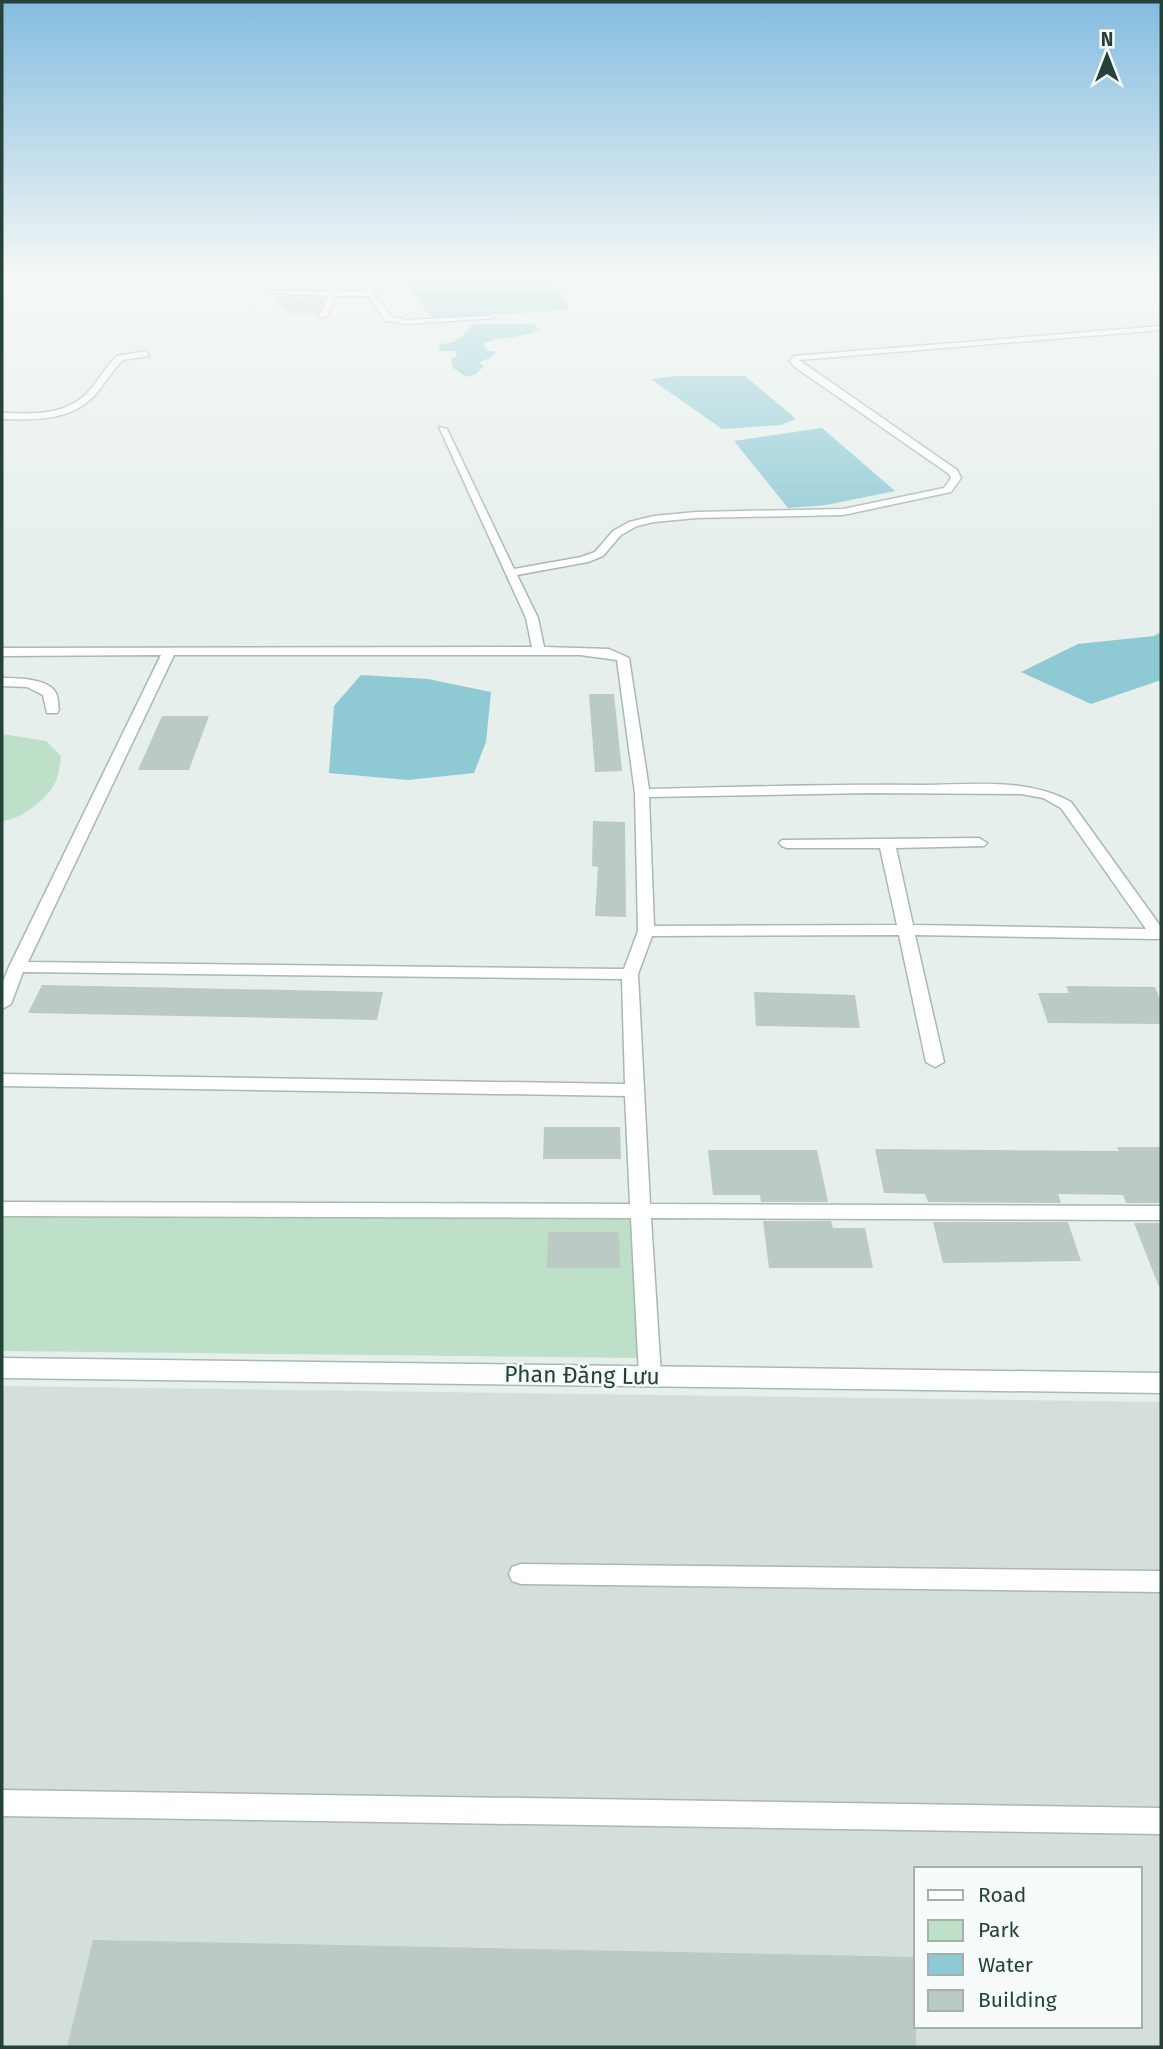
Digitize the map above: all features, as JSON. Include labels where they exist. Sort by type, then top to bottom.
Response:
[{"type":"street","name":"Phan Đăng Lưu","points":[[2,1368],[1161,1383]]},
{"type":"lane","points":[[2,416],[43,416],[73,410],[92,393],[112,369]]},
{"type":"lane","points":[[510,573],[584,560],[599,554],[617,533],[633,524],[654,519],[696,515],[843,512],[947,490],[954,484],[956,478],[953,472],[803,369]]},
{"type":"lane","points":[[442,429],[532,618],[539,651]]},
{"type":"lane","points":[[2,652],[539,651],[609,653],[624,658],[642,793],[646,930],[630,974],[650,1376]]},
{"type":"lane","points":[[2,1004],[17,967],[169,652]]},
{"type":"lane","points":[[2,682],[22,682],[42,688],[49,693],[52,710]]},
{"type":"lane","points":[[642,793],[868,789],[1021,790],[1047,793],[1066,805],[1158,934],[646,930]]},
{"type":"lane","points":[[787,843],[979,843]]},
{"type":"lane","points":[[887,843],[935,1062]]},
{"type":"lane","points":[[17,967],[630,974]]},
{"type":"lane","points":[[2,1080],[634,1090]]},
{"type":"lane","points":[[2,1209],[1161,1213]]},
{"type":"lane","points":[[521,1574],[1161,1582]]},
{"type":"lane","points":[[2,1803],[1161,1821]]},
{"type":"shaded area","points":[[2,1386],[1161,1402],[1161,2047],[2,2047]]},
{"type":"green space","points":[[2,734],[46,741],[61,756],[57,778],[49,793],[18,817],[2,821]]},
{"type":"green space","points":[[2,1215],[633,1216],[638,1358],[2,1351]]},
{"type":"water","points":[[454,369],[481,369],[476,374],[467,377]]},
{"type":"water","points":[[677,376],[745,376],[796,419],[781,425],[722,429],[651,379]]},
{"type":"water","points":[[822,428],[895,491],[826,505],[788,508],[734,441]]},
{"type":"water","points":[[1161,632],[1161,680],[1091,704],[1021,672],[1078,644],[1154,636]]},
{"type":"water","points":[[361,675],[428,679],[491,692],[486,742],[474,773],[408,780],[329,773],[334,706]]},
{"type":"building","points":[[589,694],[614,694],[622,771],[595,772]]},
{"type":"building","points":[[162,716],[209,716],[189,770],[138,770]]},
{"type":"building","points":[[593,821],[625,822],[626,917],[595,916],[598,867],[592,866]]},
{"type":"building","points":[[42,985],[383,992],[377,1020],[28,1013]]},
{"type":"building","points":[[1066,986],[1155,987],[1161,1001],[1161,1024],[1048,1023],[1038,993],[1069,993]]},
{"type":"building","points":[[754,992],[855,995],[860,1028],[756,1026]]},
{"type":"building","points":[[544,1127],[620,1127],[621,1159],[543,1159]]},
{"type":"building","points":[[1117,1147],[1161,1147],[1161,1203],[1126,1203],[1123,1195],[1058,1194],[1061,1203],[928,1202],[925,1194],[884,1193],[875,1149],[1119,1151]]},
{"type":"building","points":[[708,1150],[817,1150],[828,1202],[761,1202],[760,1195],[713,1195]]},
{"type":"building","points":[[763,1221],[831,1221],[833,1228],[865,1228],[873,1268],[769,1268]]},
{"type":"building","points":[[933,1222],[1068,1222],[1081,1261],[943,1263]]},
{"type":"building","points":[[1134,1223],[1161,1223],[1161,1287],[1159,1287]]},
{"type":"building","points":[[548,1232],[619,1232],[620,1268],[547,1268]]},
{"type":"building","points":[[93,1940],[914,1957],[916,2047],[67,2047]]}]
